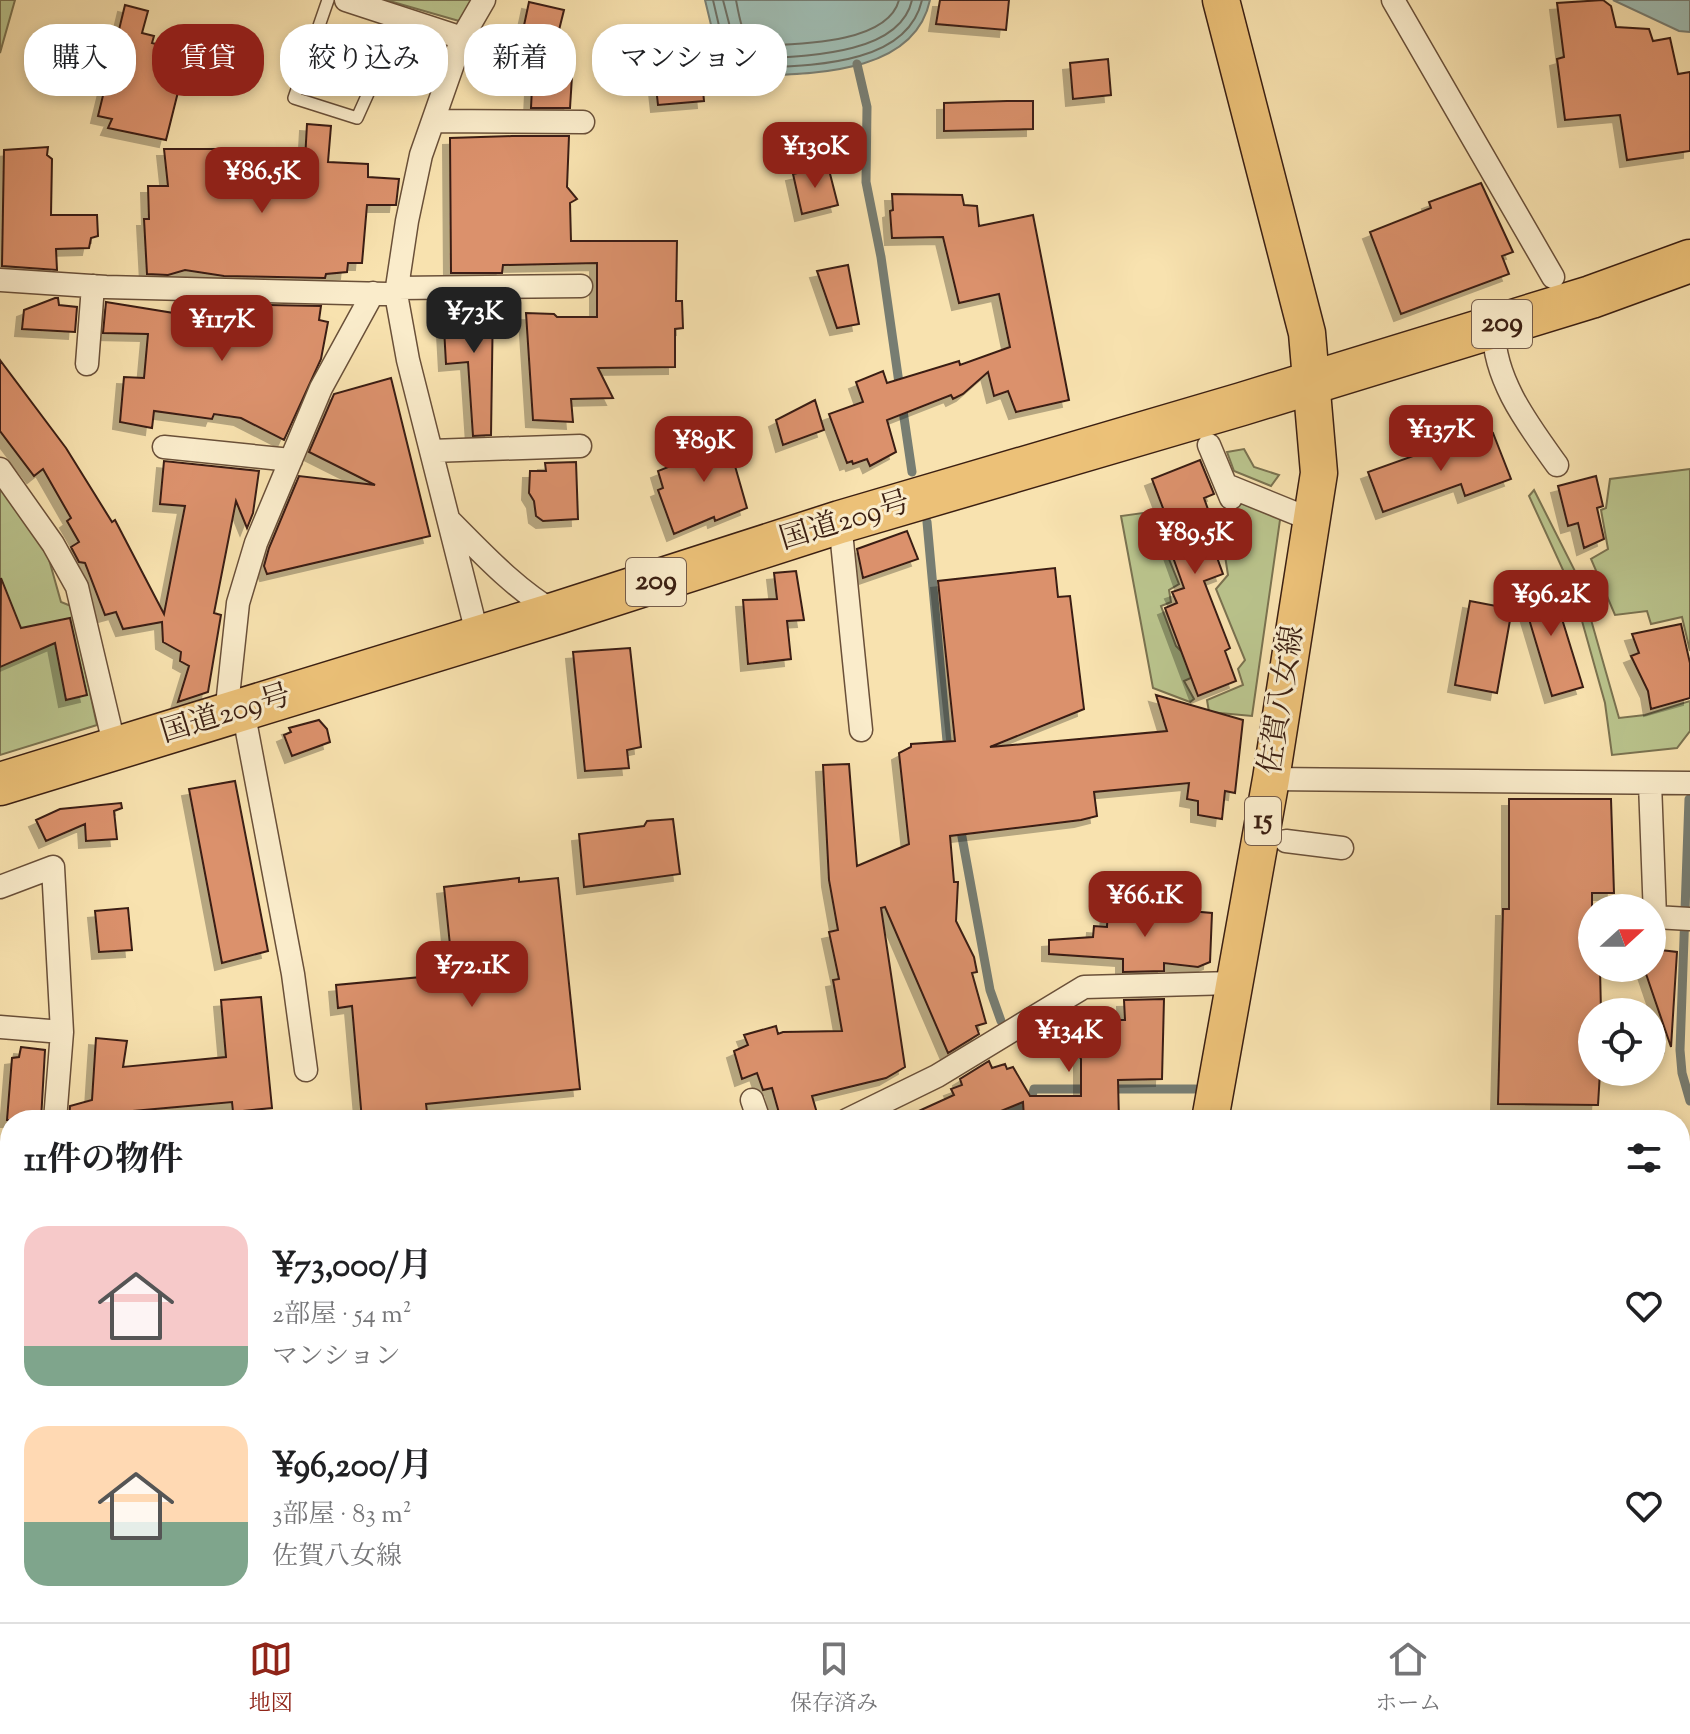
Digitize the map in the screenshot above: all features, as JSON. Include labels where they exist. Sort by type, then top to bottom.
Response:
[{"type":"highway","name":"国道209号","points":[[0,784],[557,613],[840,522],[1591,297],[1690,261]]},
{"type":"main road","name":"佐賀八女線","points":[[1212,1110],[1271,779],[1319,473],[1306,326],[1221,0]]},
{"type":"street","points":[[346,0],[462,38]]},
{"type":"street","points":[[478,637],[408,360],[397,291],[418,168],[462,38],[484,0]]},
{"type":"street","points":[[1393,0],[1553,277]]},
{"type":"street","points":[[433,121],[583,122]]},
{"type":"street","points":[[0,280],[93,286],[373,293],[581,286]]},
{"type":"street","points":[[87,364],[93,286]]},
{"type":"street","points":[[306,1070],[293,974],[234,712],[238,603],[256,543],[321,388],[373,293]]},
{"type":"street","points":[[1494,327],[1496,354],[1517,410],[1557,465]]},
{"type":"street","points":[[1209,445],[1229,492],[1312,520]]},
{"type":"street","points":[[431,451],[580,446]]},
{"type":"street","points":[[164,447],[291,460]]},
{"type":"street","points":[[0,469],[53,544],[77,587],[115,748]]},
{"type":"street","points":[[448,519],[534,600],[557,613]]},
{"type":"street","points":[[840,522],[861,730]]},
{"type":"street","points":[[1271,779],[1690,783]]},
{"type":"street","points":[[1650,783],[1655,917],[1690,919]]},
{"type":"street","points":[[1286,841],[1342,848]]},
{"type":"street","points":[[0,887],[53,867],[62,1032],[56,1110]]},
{"type":"street","points":[[867,1110],[937,1076],[1084,987],[1233,983]]},
{"type":"street","points":[[0,1027],[62,1032]]},
{"type":"lane","points":[[328,0],[294,98],[357,118],[402,18]]},
{"type":"green space","points":[[0,0],[15,0],[0,53]]},
{"type":"green space","points":[[386,0],[477,0],[466,23]]},
{"type":"green space","points":[[1244,449],[1254,467],[1279,475],[1271,486],[1234,471],[1227,452]]},
{"type":"green space","points":[[1690,469],[1690,651],[1682,617],[1651,624],[1647,611],[1615,615],[1591,559],[1608,549],[1601,510],[1606,508],[1610,479]]},
{"type":"green space","points":[[0,486],[48,556],[61,602],[71,606],[97,725],[0,755]]},
{"type":"green space","points":[[1534,490],[1580,581],[1619,718],[1645,715],[1690,701],[1690,731],[1677,748],[1612,755],[1605,703],[1575,596],[1529,496]]},
{"type":"green space","points":[[1245,500],[1281,513],[1252,716],[1209,712],[1207,700],[1243,685],[1238,669],[1245,660],[1216,589],[1228,575],[1223,543],[1214,516]]},
{"type":"green space","points":[[1150,512],[1179,584],[1169,590],[1171,602],[1161,606],[1176,646],[1193,677],[1184,681],[1194,699],[1190,702],[1153,688],[1121,516]]},
{"type":"water","points":[[705,0],[930,0],[919,26],[901,45],[877,58],[850,67],[820,72],[787,75],[787,24],[711,24]]},
{"type":"water","points":[[1613,0],[1690,0],[1690,32],[1679,31]]},
{"type":"building","points":[[940,0],[1009,0],[1006,30],[936,24]]},
{"type":"building","points":[[1603,0],[1611,6],[1616,27],[1649,29],[1653,41],[1670,38],[1678,74],[1690,72],[1690,151],[1627,160],[1620,115],[1565,120],[1557,59],[1564,57],[1557,3]]},
{"type":"building","points":[[529,2],[564,10],[560,24],[524,24]]},
{"type":"building","points":[[125,5],[148,11],[142,33],[152,36],[152,96],[177,96],[166,140],[108,128],[112,119],[98,116],[103,96],[136,96],[136,24],[120,24]]},
{"type":"building","points":[[1108,59],[1111,95],[1073,99],[1070,63]]},
{"type":"building","points":[[532,96],[571,96],[570,108],[531,108]]},
{"type":"building","points":[[657,96],[704,96],[704,101],[658,105]]},
{"type":"building","points":[[1033,101],[1033,129],[944,131],[944,103]]},
{"type":"building","points":[[307,124],[331,126],[328,162],[368,164],[368,177],[399,179],[396,205],[367,205],[362,263],[348,263],[347,272],[326,274],[325,278],[224,276],[185,270],[168,275],[147,274],[144,219],[149,219],[148,186],[168,186],[164,149],[230,149],[229,176],[292,177],[294,160],[305,160]]},
{"type":"building","points":[[569,136],[567,187],[577,199],[570,203],[571,241],[677,241],[676,301],[682,301],[683,328],[675,329],[675,367],[598,368],[613,398],[571,399],[573,422],[533,420],[526,313],[597,317],[597,263],[503,265],[502,273],[451,273],[450,138]]},
{"type":"building","points":[[48,147],[47,155],[52,159],[51,215],[97,215],[98,236],[91,238],[89,248],[56,249],[57,270],[2,266],[4,150]]},
{"type":"building","points":[[828,166],[838,205],[802,214],[793,174]]},
{"type":"building","points":[[1481,183],[1513,252],[1502,256],[1509,274],[1401,314],[1370,232],[1431,208],[1429,202]]},
{"type":"building","points":[[892,194],[962,195],[964,205],[977,206],[979,226],[1033,215],[1069,400],[1016,412],[1008,391],[994,396],[988,372],[953,399],[951,395],[887,420],[896,452],[870,466],[867,459],[847,463],[829,414],[863,402],[856,382],[883,371],[887,383],[959,361],[960,365],[1010,347],[999,294],[959,303],[943,237],[892,238]]},
{"type":"building","points":[[848,265],[859,324],[837,328],[817,271]]},
{"type":"building","points":[[58,298],[59,305],[77,307],[75,332],[22,329],[24,310]]},
{"type":"building","points":[[450,301],[493,301],[491,435],[473,436],[468,362],[446,364],[444,328],[450,326]]},
{"type":"building","points":[[106,302],[217,320],[221,304],[321,306],[319,320],[328,322],[321,359],[284,440],[241,418],[214,414],[212,419],[154,411],[152,428],[120,422],[124,377],[144,378],[148,334],[103,333]]},
{"type":"building","points":[[0,360],[66,448],[112,522],[115,520],[164,614],[185,506],[160,504],[164,461],[259,471],[253,513],[247,528],[236,501],[214,613],[221,615],[208,692],[178,702],[189,666],[180,661],[181,652],[163,642],[162,622],[123,629],[116,612],[105,615],[85,563],[79,562],[71,547],[79,542],[67,521],[71,518],[43,469],[34,476],[0,431]]},
{"type":"building","points":[[391,378],[430,536],[267,574],[264,566],[269,548],[299,476],[375,485],[309,452],[334,394]]},
{"type":"building","points":[[815,400],[824,430],[783,445],[776,420]]},
{"type":"building","points":[[735,429],[746,455],[733,459],[747,508],[715,521],[714,517],[674,534],[658,490],[663,488],[658,471],[696,456],[692,446]]},
{"type":"building","points":[[1493,433],[1511,479],[1465,496],[1461,484],[1383,512],[1368,472],[1441,446],[1443,452]]},
{"type":"building","points":[[1200,460],[1214,494],[1204,498],[1222,549],[1215,552],[1223,574],[1204,581],[1230,648],[1225,651],[1236,681],[1198,696],[1165,608],[1177,603],[1172,592],[1184,588],[1165,535],[1172,532],[1152,479]]},
{"type":"building","points":[[576,462],[578,519],[543,521],[536,516],[534,501],[529,493],[530,471],[546,471],[545,463]]},
{"type":"building","points":[[1596,476],[1603,506],[1597,508],[1604,539],[1584,548],[1578,523],[1568,526],[1558,486]]},
{"type":"building","points":[[907,531],[918,559],[863,578],[857,549]]},
{"type":"building","points":[[1055,568],[1058,597],[1070,596],[1084,709],[990,747],[1167,731],[1156,695],[1243,720],[1235,793],[1225,791],[1222,819],[1198,815],[1198,801],[1187,799],[1189,783],[1094,792],[1097,816],[1081,820],[950,836],[954,882],[958,882],[956,921],[974,957],[977,972],[972,973],[986,1023],[976,1026],[979,1034],[948,1053],[885,907],[881,908],[905,1067],[886,1078],[812,1096],[816,1110],[778,1110],[772,1088],[763,1090],[757,1073],[742,1079],[734,1051],[748,1045],[744,1035],[776,1026],[778,1034],[842,1031],[833,980],[839,979],[829,932],[838,930],[829,880],[823,765],[849,764],[857,866],[909,844],[899,753],[911,744],[955,741],[938,581]]},
{"type":"building","points":[[796,571],[804,620],[787,621],[791,659],[748,664],[743,600],[777,599],[774,573]]},
{"type":"building","points":[[1,578],[21,628],[70,618],[87,695],[66,700],[55,643],[0,667]]},
{"type":"building","points":[[1550,580],[1583,687],[1552,696],[1520,589]]},
{"type":"building","points":[[1470,601],[1512,609],[1497,693],[1455,685]]},
{"type":"building","points":[[1681,624],[1690,663],[1690,698],[1651,709],[1648,691],[1631,656],[1639,653],[1632,634]]},
{"type":"building","points":[[630,648],[641,747],[627,750],[629,768],[585,771],[573,652]]},
{"type":"building","points":[[319,720],[327,729],[330,742],[292,756],[284,735],[291,732],[289,728]]},
{"type":"building","points":[[235,781],[268,951],[222,963],[189,789]]},
{"type":"building","points":[[1509,799],[1611,799],[1614,893],[1578,894],[1578,982],[1600,982],[1601,998],[1578,998],[1578,1086],[1599,1086],[1598,1105],[1498,1104],[1503,909],[1509,909]]},
{"type":"building","points":[[121,803],[122,808],[114,811],[117,839],[86,841],[85,824],[46,841],[36,820],[60,809]]},
{"type":"building","points":[[673,819],[680,874],[584,887],[579,834]]},
{"type":"building","points":[[519,878],[519,882],[558,878],[580,1089],[426,1104],[427,1110],[361,1110],[352,1006],[338,1008],[336,985],[453,974],[444,887]]},
{"type":"building","points":[[1108,904],[1212,913],[1210,962],[1198,967],[1164,963],[1164,971],[1123,972],[1123,959],[1049,954],[1049,940],[1093,937],[1094,926],[1107,927]]},
{"type":"building","points":[[128,908],[132,950],[99,952],[95,911]]},
{"type":"building","points":[[1666,951],[1677,952],[1671,1047],[1666,1032],[1666,998],[1654,998],[1649,982],[1666,982]]},
{"type":"building","points":[[261,997],[272,1108],[233,1110],[232,1102],[144,1110],[70,1110],[70,1106],[92,1100],[96,1038],[127,1041],[123,1067],[226,1057],[221,1000]]},
{"type":"building","points":[[1164,999],[1162,1079],[1118,1080],[1119,1110],[1024,1110],[1023,1102],[1003,1110],[921,1110],[954,1095],[951,1089],[962,1085],[960,1079],[989,1061],[992,1068],[1005,1064],[1007,1069],[1013,1067],[1030,1096],[1081,1096],[1081,1059],[1072,1044],[1083,1044],[1083,1020],[1125,1020],[1124,1000]]},
{"type":"building","points":[[21,1047],[45,1050],[42,1110],[8,1110],[12,1058],[19,1057]]},
{"type":"waterway","points":[[857,64],[867,107],[866,182],[881,257],[900,390]]},
{"type":"waterway","points":[[902,404],[912,472]]},
{"type":"waterway","points":[[927,522],[948,752]]},
{"type":"waterway","points":[[1689,799],[1680,1050],[1682,1073],[1690,1101]]},
{"type":"waterway","points":[[960,826],[990,990],[1001,1021]]},
{"type":"waterway","points":[[1015,1110],[1030,1102],[1034,1089],[1091,1089]]},
{"type":"waterway","points":[[1106,1089],[1195,1089]]}]
